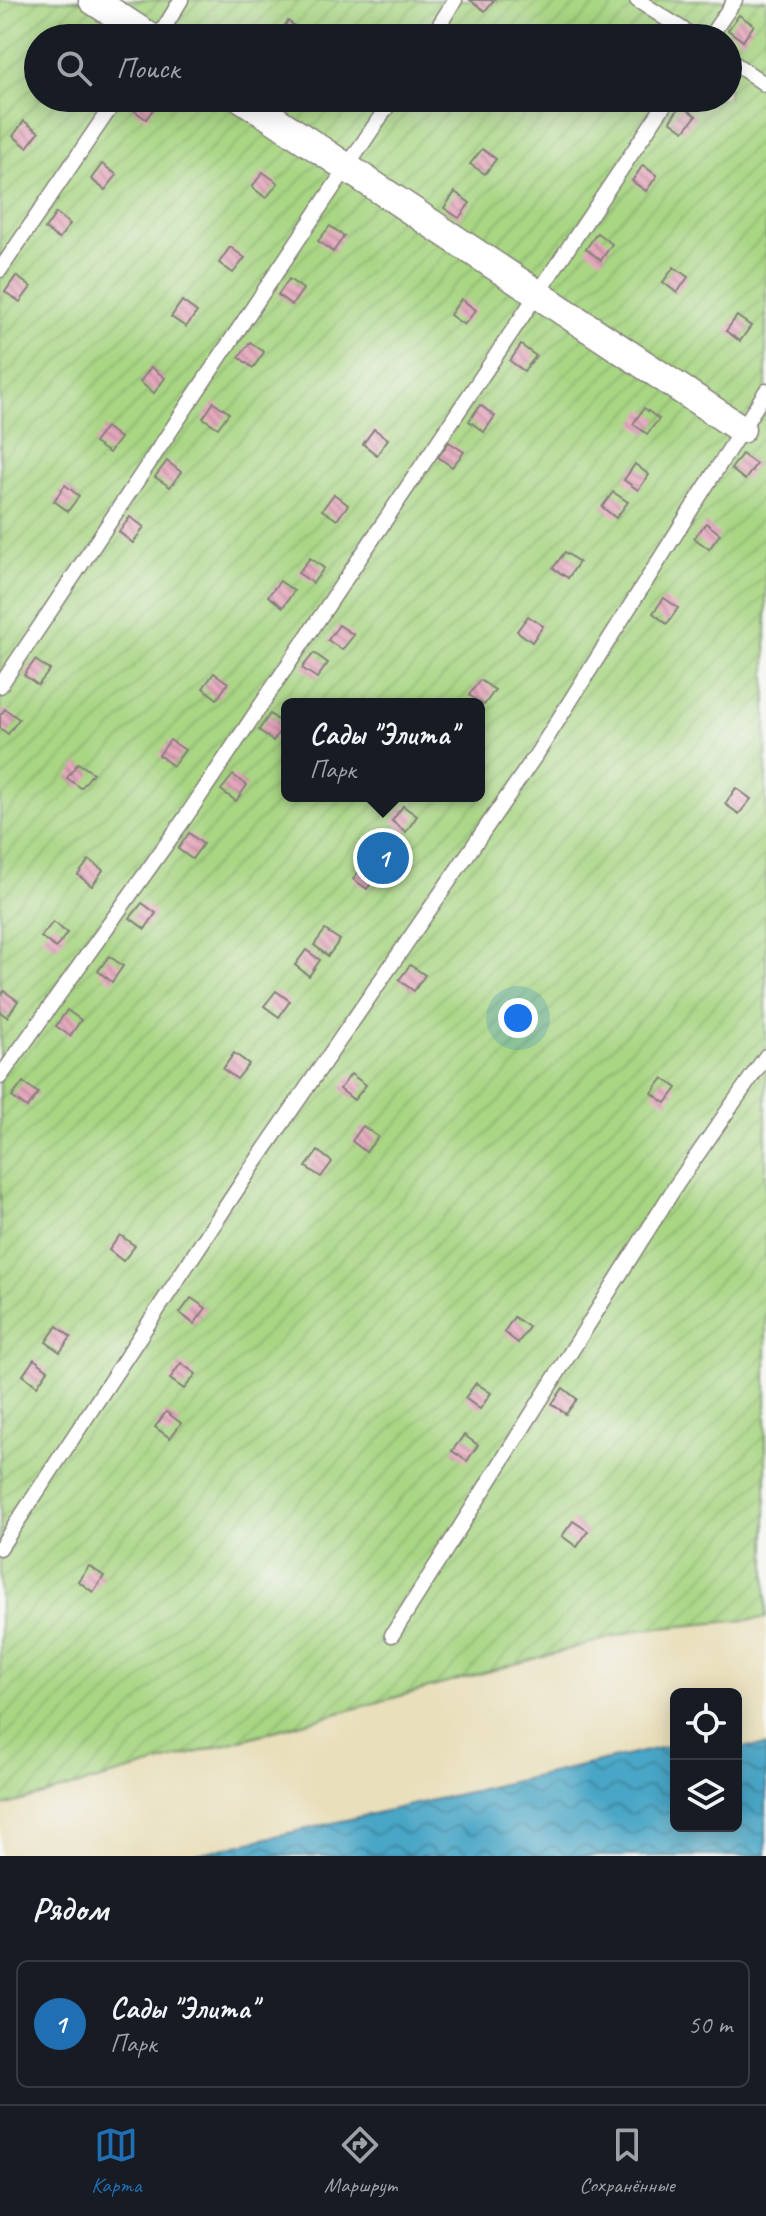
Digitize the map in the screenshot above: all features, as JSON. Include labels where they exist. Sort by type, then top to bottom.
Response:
[{"type":"street","points":[[93,0],[130,24]]},
{"type":"street","points":[[263,112],[741,429]]},
{"type":"lane","points":[[166,24],[181,0]]},
{"type":"lane","points":[[440,24],[455,0]]},
{"type":"lane","points":[[637,0],[674,24]]},
{"type":"lane","points":[[719,24],[735,0]]},
{"type":"lane","points":[[742,69],[766,85]]},
{"type":"lane","points":[[0,270],[107,112]]},
{"type":"lane","points":[[0,686],[384,112]]},
{"type":"lane","points":[[0,1077],[185,818],[660,112]]},
{"type":"lane","points":[[0,1548],[246,1176],[538,752],[766,391]]},
{"type":"lane","points":[[392,1635],[677,1184],[766,1056]]},
{"type":"green space","points":[[0,0],[766,0],[766,1618],[638,1630],[0,1807]]},
{"type":"water","points":[[766,1746],[766,1856],[189,1856],[664,1747],[670,1747],[670,1832],[742,1832],[742,1747]]},
{"type":"building","points":[[470,0],[494,0],[485,11]]},
{"type":"building","points":[[739,15],[754,25],[743,41],[742,24],[732,24]]},
{"type":"building","points":[[136,112],[151,112],[146,119]]},
{"type":"building","points":[[676,112],[691,112],[696,116],[684,131],[670,121]]},
{"type":"building","points":[[24,121],[39,132],[27,147],[13,136]]},
{"type":"building","points":[[482,149],[496,159],[485,174],[470,164]]},
{"type":"building","points":[[102,164],[117,175],[105,190],[91,179]]},
{"type":"building","points":[[643,165],[657,176],[646,191],[632,181]]},
{"type":"building","points":[[263,172],[278,183],[266,198],[252,187]]},
{"type":"building","points":[[455,192],[470,203],[459,218],[444,208]]},
{"type":"building","points":[[56,213],[70,224],[59,239],[45,229]]},
{"type":"building","points":[[330,226],[344,236],[333,252],[318,241]]},
{"type":"building","points":[[597,233],[612,244],[601,260],[586,249]]},
{"type":"building","points":[[230,247],[245,258],[233,273],[219,263]]},
{"type":"building","points":[[674,267],[688,277],[677,293],[663,282]]},
{"type":"building","points":[[16,276],[31,287],[20,302],[5,292]]},
{"type":"building","points":[[289,279],[303,289],[292,305],[278,295]]},
{"type":"building","points":[[461,299],[476,310],[464,325],[450,315]]},
{"type":"building","points":[[182,301],[197,312],[186,327],[171,317]]},
{"type":"building","points":[[737,316],[751,326],[740,341],[726,331]]},
{"type":"building","points":[[250,342],[264,352],[253,368],[239,357]]},
{"type":"building","points":[[521,345],[536,356],[524,371],[510,361]]},
{"type":"building","points":[[151,367],[165,378],[154,393],[140,382]]},
{"type":"building","points":[[214,402],[229,413],[218,428],[203,418]]},
{"type":"building","points":[[480,405],[495,416],[484,432],[469,421]]},
{"type":"building","points":[[644,408],[659,419],[647,434],[633,424]]},
{"type":"building","points":[[106,427],[120,438],[109,453],[94,443]]},
{"type":"building","points":[[374,429],[388,439],[377,455],[363,444]]},
{"type":"building","points":[[449,442],[464,452],[452,467],[438,457]]},
{"type":"building","points":[[742,454],[756,464],[745,480],[731,469]]},
{"type":"building","points":[[167,461],[181,472],[170,487],[155,477]]},
{"type":"building","points":[[635,464],[649,475],[638,490],[624,480]]},
{"type":"building","points":[[65,485],[79,496],[68,511],[54,501]]},
{"type":"building","points":[[613,492],[628,502],[616,518],[602,507]]},
{"type":"building","points":[[334,494],[348,505],[337,520],[322,510]]},
{"type":"building","points":[[130,517],[144,527],[133,543],[119,532]]},
{"type":"building","points":[[706,523],[720,534],[709,549],[694,538]]},
{"type":"building","points":[[565,552],[579,562],[568,578],[553,568]]},
{"type":"building","points":[[310,558],[324,568],[313,583],[298,573]]},
{"type":"building","points":[[280,581],[294,591],[283,607],[268,596]]},
{"type":"building","points":[[664,598],[678,608],[667,624],[653,613]]},
{"type":"building","points":[[528,616],[543,626],[532,642],[517,631]]},
{"type":"building","points":[[339,625],[354,635],[342,650],[328,640]]},
{"type":"building","points":[[314,653],[328,663],[317,678],[302,668]]},
{"type":"building","points":[[35,660],[50,670],[38,685],[24,675]]},
{"type":"building","points":[[214,673],[228,683],[217,699],[203,688]]},
{"type":"building","points":[[480,680],[495,690],[485,704],[485,698],[469,695]]},
{"type":"building","points":[[5,709],[19,719],[8,734],[0,728],[0,715]]},
{"type":"building","points":[[270,714],[281,723],[281,729],[273,741],[259,730]]},
{"type":"building","points":[[170,740],[185,750],[173,766],[159,755]]},
{"type":"building","points":[[78,763],[93,773],[81,788],[67,778]]},
{"type":"building","points":[[233,775],[247,785],[236,801],[221,790]]},
{"type":"building","points":[[736,788],[751,799],[739,814],[725,804]]},
{"type":"building","points":[[403,806],[417,816],[406,832],[392,821]]},
{"type":"building","points":[[189,833],[203,844],[192,859],[178,849]]},
{"type":"building","points":[[89,860],[103,870],[92,886],[78,875]]},
{"type":"building","points":[[364,864],[378,874],[367,889],[353,879]]},
{"type":"building","points":[[142,903],[156,913],[145,929],[130,918]]},
{"type":"building","points":[[53,922],[67,933],[56,948],[41,937]]},
{"type":"building","points":[[325,930],[340,940],[328,956],[314,945]]},
{"type":"building","points":[[306,950],[320,960],[309,976],[295,965]]},
{"type":"building","points":[[109,956],[123,966],[112,982],[98,971]]},
{"type":"building","points":[[410,965],[425,975],[414,991],[399,980]]},
{"type":"building","points":[[4,991],[18,1001],[7,1017],[0,1012],[0,996]]},
{"type":"building","points":[[276,991],[290,1001],[279,1017],[264,1006]]},
{"type":"building","points":[[67,1010],[81,1020],[70,1036],[56,1026]]},
{"type":"building","points":[[234,1053],[249,1064],[237,1079],[223,1069]]},
{"type":"building","points":[[351,1074],[366,1085],[354,1100],[340,1089]]},
{"type":"building","points":[[663,1078],[677,1088],[666,1103],[652,1093]]},
{"type":"building","points":[[23,1082],[38,1093],[27,1108],[12,1097]]},
{"type":"building","points":[[363,1126],[378,1137],[366,1152],[352,1141]]},
{"type":"building","points":[[318,1151],[332,1162],[321,1177],[306,1167]]},
{"type":"building","points":[[120,1235],[135,1246],[123,1261],[109,1250]]},
{"type":"building","points":[[191,1298],[206,1308],[194,1324],[180,1313]]},
{"type":"building","points":[[514,1317],[529,1327],[518,1343],[504,1332]]},
{"type":"building","points":[[57,1326],[71,1337],[60,1352],[46,1342]]},
{"type":"building","points":[[34,1359],[48,1370],[37,1386],[23,1375]]},
{"type":"building","points":[[181,1363],[196,1374],[184,1389],[170,1379]]},
{"type":"building","points":[[476,1383],[491,1393],[480,1409],[465,1398]]},
{"type":"building","points":[[563,1388],[577,1399],[566,1414],[552,1404]]},
{"type":"building","points":[[166,1412],[181,1423],[170,1438],[155,1427]]},
{"type":"building","points":[[464,1435],[478,1445],[467,1461],[452,1451]]},
{"type":"building","points":[[573,1521],[588,1531],[577,1547],[562,1536]]},
{"type":"building","points":[[89,1566],[104,1576],[93,1592],[78,1581]]},
{"type":"place","name":"Сады \"Элита\"","points":[[383,858]]}]
